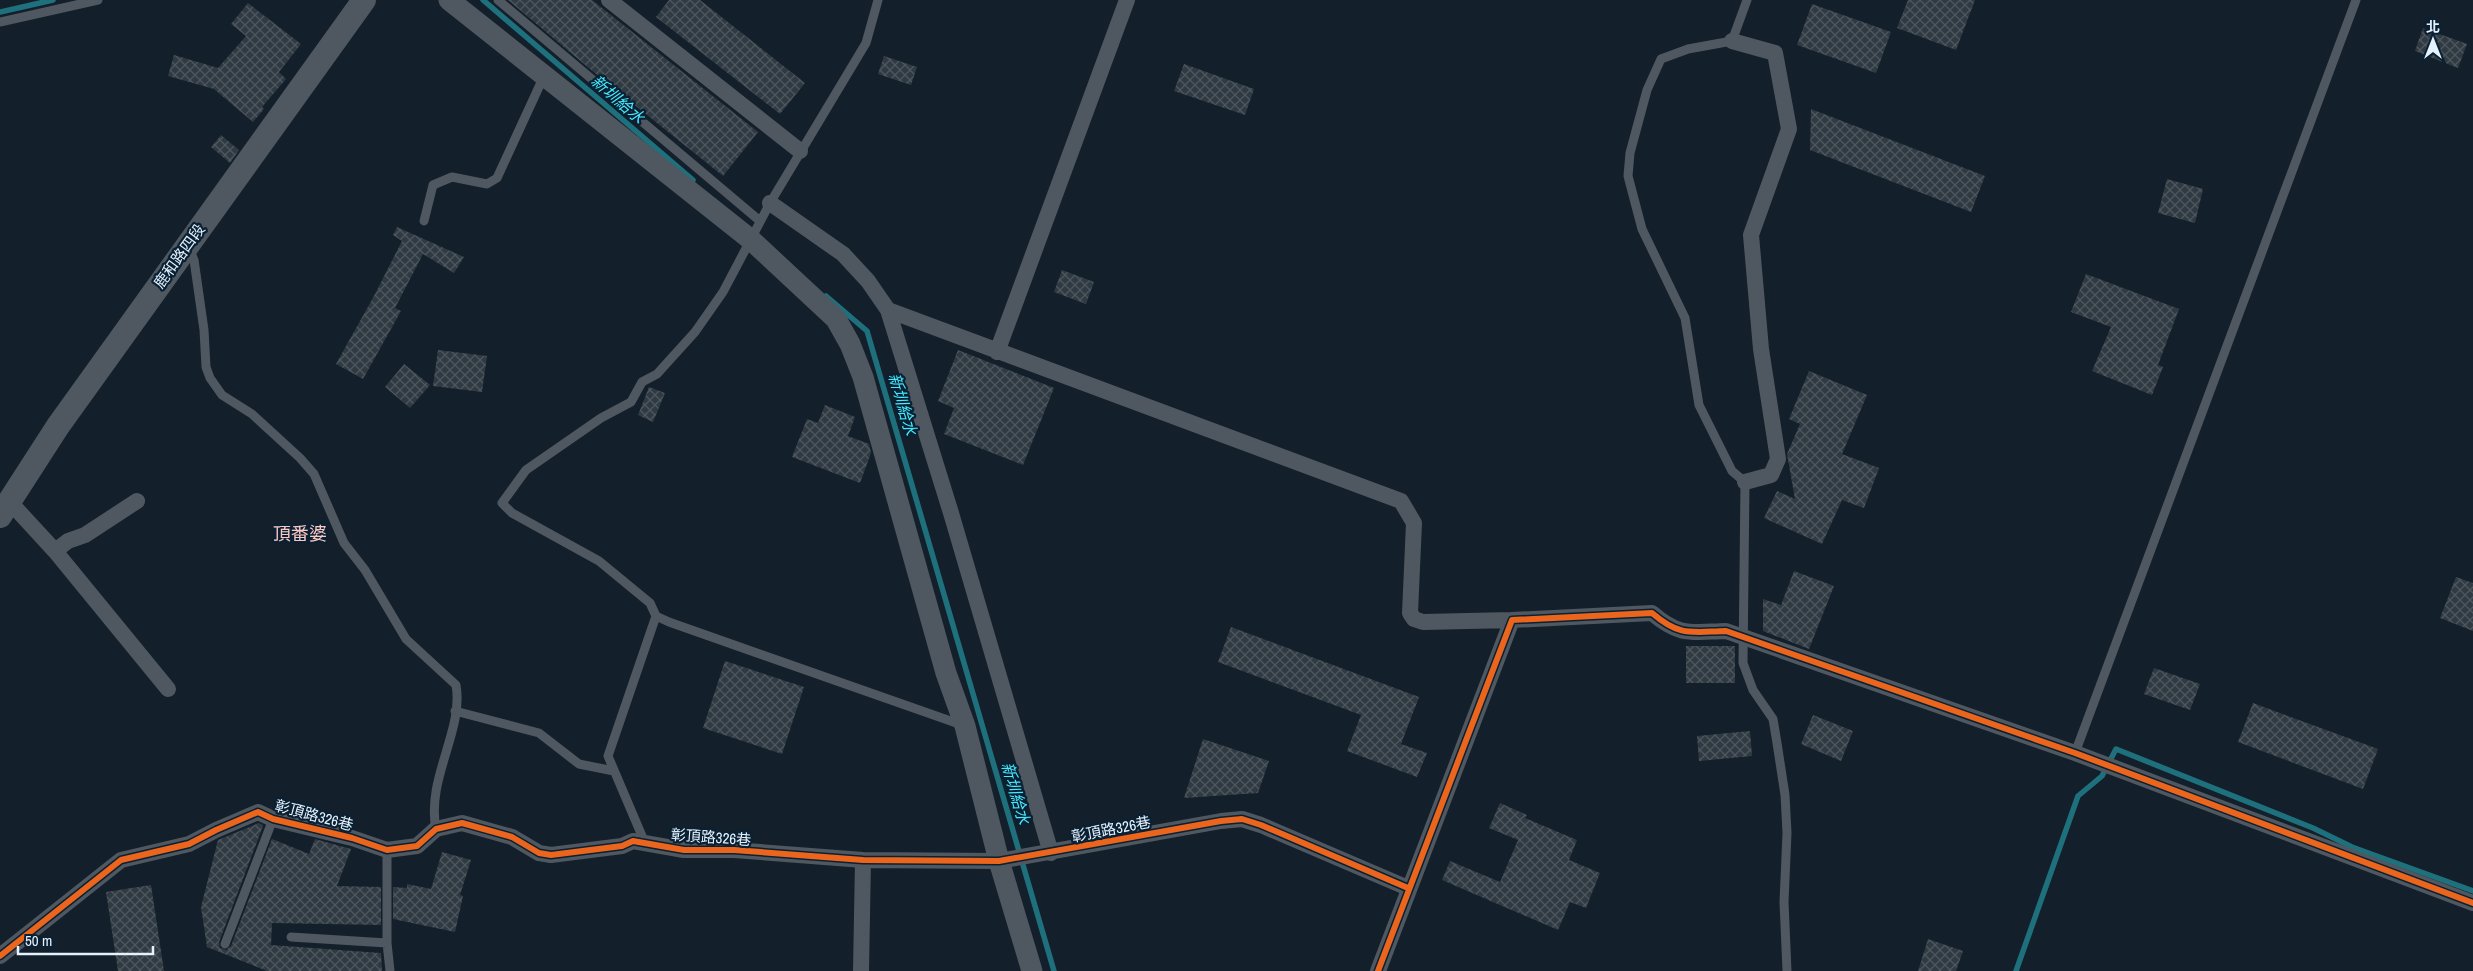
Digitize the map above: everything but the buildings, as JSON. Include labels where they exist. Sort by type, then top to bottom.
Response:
[{"type":"main road","name":"鹿和路四段","points":[[3,505],[187,244],[364,0]]},
{"type":"street","points":[[449,0],[544,76],[755,230],[836,319],[850,344],[863,377],[946,673],[965,726],[1004,860],[1032,971]]},
{"type":"street","points":[[609,0],[800,151]]},
{"type":"street","points":[[996,352],[1127,0]]},
{"type":"street","points":[[1732,41],[1775,52],[1789,129],[1751,235],[1762,349],[1778,459],[1771,475],[1745,482]]},
{"type":"street","points":[[770,203],[843,254],[868,281],[888,310],[954,522],[1051,853]]},
{"type":"street","points":[[888,310],[996,352],[1401,500],[1414,523],[1410,612],[1414,620],[1423,622],[1512,620],[1652,614],[1667,626],[1682,632],[1726,631],[2075,753],[2473,903]]},
{"type":"street","points":[[55,551],[68,541],[85,535],[137,502]]},
{"type":"street","points":[[3,505],[55,551],[168,688]]},
{"type":"street","points":[[1378,971],[1408,888],[1512,620]]},
{"type":"street","name":"彰頂路326巷","points":[[0,956],[121,860],[189,844],[258,812],[273,820],[352,838],[387,850],[417,846],[436,829],[462,823],[512,838],[539,853],[551,856],[622,846],[633,841],[684,850],[734,850],[862,860],[1004,860],[1221,821],[1242,820],[1261,825],[1408,888]]},
{"type":"street","points":[[861,971],[862,860]]},
{"type":"lane","points":[[0,22],[98,0]]},
{"type":"lane","points":[[498,0],[755,230]]},
{"type":"lane","points":[[645,843],[608,756],[656,616],[650,603],[599,561],[512,513],[502,503],[526,470],[606,415],[631,402],[642,382],[657,374],[695,332],[723,292],[770,203],[866,43],[878,0]]},
{"type":"lane","points":[[1747,0],[1732,41],[1688,49],[1661,58],[1647,90],[1630,152],[1628,176],[1642,229],[1685,318],[1699,405],[1732,470],[1745,482],[1746,549],[1742,638],[1743,663],[1753,690],[1772,719],[1785,795],[1787,833],[1784,902],[1787,971]]},
{"type":"lane","points":[[2075,753],[2356,0]]},
{"type":"lane","points":[[424,221],[433,185],[452,177],[487,184],[497,178],[544,76]]},
{"type":"lane","points":[[187,244],[194,260],[204,330],[206,367],[210,378],[222,395],[252,414],[300,458],[314,474],[344,543],[365,570],[406,639],[456,685],[458,695],[455,711],[433,800],[436,829]]},
{"type":"lane","points":[[656,616],[965,726]]},
{"type":"lane","points":[[455,711],[540,733],[579,764],[614,770]]},
{"type":"lane","points":[[225,944],[273,820]]},
{"type":"lane","points":[[387,850],[387,943],[390,971]]},
{"type":"lane","points":[[290,936],[387,943]]},
{"type":"waterway","name":"新圳給水","points":[[0,12],[53,0]]},
{"type":"waterway","name":"新圳給水","points":[[483,0],[693,180]]},
{"type":"waterway","name":"新圳給水","points":[[826,296],[867,331],[1054,971]]},
{"type":"waterway","points":[[2016,971],[2078,796],[2102,776],[2116,749],[2313,828],[2352,847],[2473,891]]},
{"type":"cycle path","points":[[1378,971],[1512,620],[1652,613],[1678,630],[1695,632],[1726,631],[2075,753],[2473,903]]},
{"type":"cycle path","points":[[0,956],[121,860],[189,844],[258,812],[273,819],[352,838],[387,850],[417,846],[436,829],[462,823],[512,837],[539,853],[551,855],[622,846],[633,841],[684,850],[734,850],[863,860],[999,861],[1221,821],[1242,819],[1261,825],[1408,888]]},
{"type":"district","name":"頂番婆","points":[[300,533]]}]
